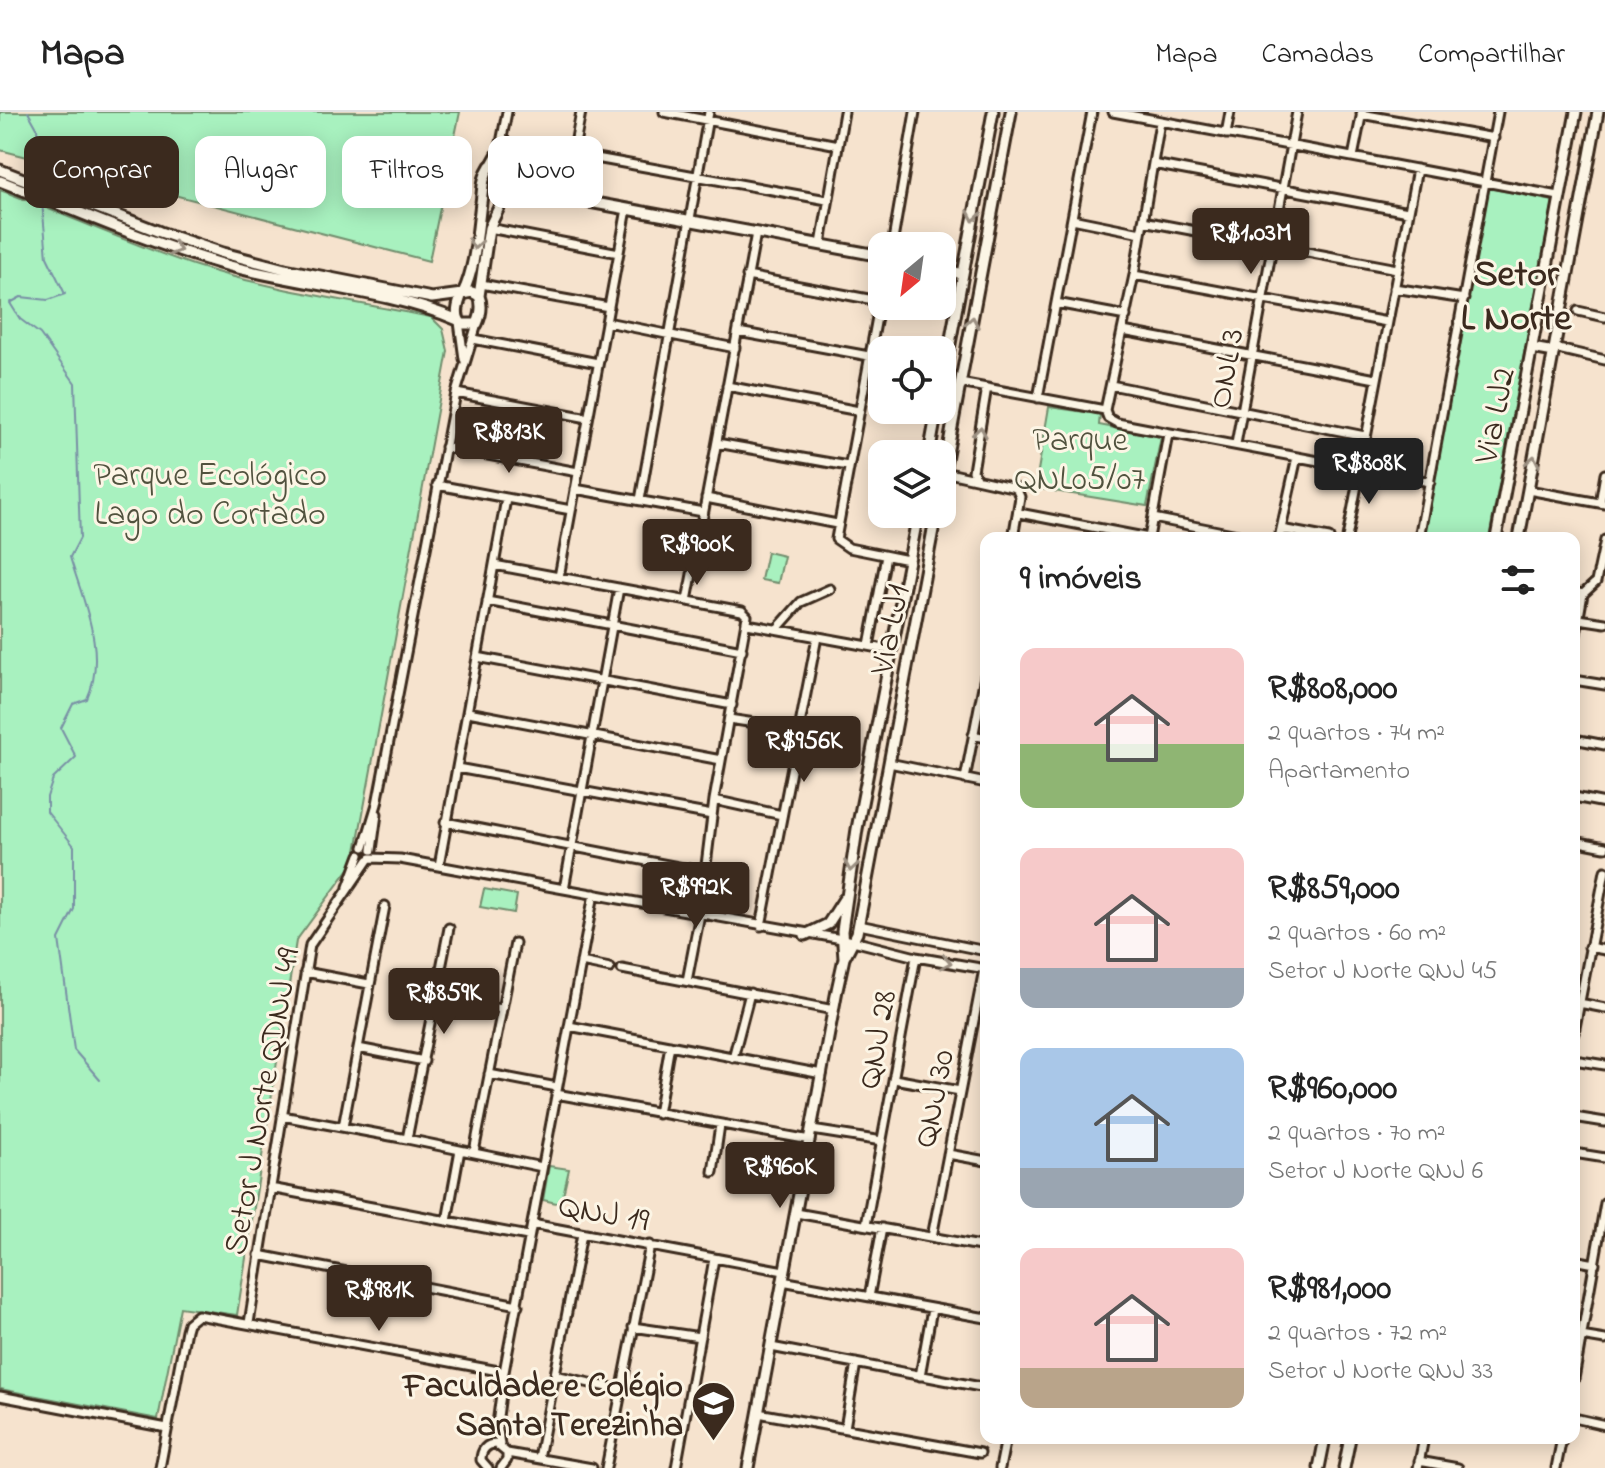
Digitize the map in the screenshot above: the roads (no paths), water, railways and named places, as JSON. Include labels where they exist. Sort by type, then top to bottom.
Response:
[{"type":"main road","points":[[951,336],[993,112]]},
{"type":"main road","points":[[950,440],[1011,112]]},
{"type":"main road","name":"Via LJ2","points":[[1497,532],[1576,112]]},
{"type":"main road","name":"Via LJ2","points":[[1520,532],[1598,112]]},
{"type":"main road","points":[[984,159],[994,166],[1001,165]]},
{"type":"main road","points":[[0,170],[24,179]]},
{"type":"main road","points":[[459,321],[458,307],[470,272],[483,179],[488,170]]},
{"type":"main road","points":[[980,180],[992,178],[998,184]]},
{"type":"main road","points":[[0,181],[24,190]]},
{"type":"main road","points":[[483,194],[488,198]]},
{"type":"main road","points":[[603,205],[868,253]]},
{"type":"main road","points":[[79,208],[161,244],[220,263],[417,304],[466,326],[477,324],[489,228],[498,208]]},
{"type":"main road","points":[[88,208],[223,253],[285,269],[432,298],[472,292],[479,296]]},
{"type":"main road","points":[[956,272],[963,274]]},
{"type":"main road","points":[[1533,343],[1555,348]]},
{"type":"main road","name":"Via LJ1","points":[[847,941],[847,892],[857,829],[915,528]]},
{"type":"main road","points":[[928,528],[932,533]]},
{"type":"main road","name":"Via LJ1","points":[[847,941],[859,925],[932,528]]},
{"type":"main road","points":[[885,681],[893,677],[904,686]]},
{"type":"main road","points":[[857,829],[869,837],[874,837],[876,833]]},
{"type":"main road","points":[[805,935],[820,929],[833,918],[847,892]]},
{"type":"main road","points":[[748,1468],[847,941]]},
{"type":"main road","points":[[1319,1468],[1324,1444]]},
{"type":"main road","points":[[1344,1468],[1349,1444]]},
{"type":"street","points":[[502,136],[507,112]]},
{"type":"street","points":[[577,136],[581,112]]},
{"type":"street","points":[[664,112],[708,116],[838,145]]},
{"type":"street","points":[[821,244],[844,112]]},
{"type":"street","points":[[894,232],[915,112]]},
{"type":"street","points":[[1038,398],[1092,112]]},
{"type":"street","points":[[1113,112],[1559,196]]},
{"type":"street","points":[[1226,134],[1230,112]]},
{"type":"street","name":"ONL 3","points":[[1236,444],[1297,112]]},
{"type":"street","points":[[1420,532],[1498,112]]},
{"type":"street","points":[[1353,157],[1361,113],[1494,138]]},
{"type":"street","points":[[640,500],[708,116]]},
{"type":"street","points":[[1160,122],[1134,275],[1105,410],[1108,418],[1117,423],[1168,434],[1236,444],[1430,482]]},
{"type":"street","points":[[603,159],[827,200]]},
{"type":"street","points":[[1153,164],[1408,212]]},
{"type":"street","points":[[1348,532],[1417,169]]},
{"type":"street","points":[[559,577],[627,209]]},
{"type":"street","points":[[1072,219],[1141,233]]},
{"type":"street","points":[[1143,221],[1397,269]]},
{"type":"street","points":[[489,228],[619,253]]},
{"type":"street","points":[[687,601],[756,233]]},
{"type":"street","points":[[1134,275],[1387,322]]},
{"type":"street","points":[[747,276],[868,299]]},
{"type":"street","points":[[481,284],[609,307]]},
{"type":"street","points":[[1394,288],[1464,299]]},
{"type":"street","points":[[1056,303],[1126,316]]},
{"type":"street","points":[[1578,311],[1605,317]]},
{"type":"street","points":[[459,321],[464,361]]},
{"type":"street","points":[[607,322],[735,348]]},
{"type":"street","points":[[344,897],[370,853],[437,485],[456,393],[477,324]]},
{"type":"street","points":[[1123,331],[1376,379]]},
{"type":"street","points":[[738,332],[868,356]]},
{"type":"street","points":[[473,339],[598,363]]},
{"type":"street","points":[[1555,348],[1605,360]]},
{"type":"street","points":[[868,362],[836,539],[849,548],[908,560]]},
{"type":"street","points":[[960,383],[1105,410]]},
{"type":"street","points":[[1111,385],[1365,436]]},
{"type":"street","points":[[727,386],[859,411]]},
{"type":"street","points":[[973,475],[987,390]]},
{"type":"street","points":[[456,393],[588,418]]},
{"type":"street","points":[[1150,532],[1168,434]]},
{"type":"street","points":[[717,443],[848,466]]},
{"type":"street","points":[[445,447],[578,472]]},
{"type":"street","points":[[1280,532],[1297,457]]},
{"type":"street","points":[[1528,490],[1603,504],[1605,474]]},
{"type":"street","points":[[956,476],[973,475],[1016,488],[1020,497],[1014,532]]},
{"type":"street","points":[[437,485],[571,510]]},
{"type":"street","points":[[575,489],[703,512]]},
{"type":"street","points":[[706,498],[837,524]]},
{"type":"street","points":[[439,866],[506,499]]},
{"type":"street","points":[[1019,513],[1118,532]]},
{"type":"street","points":[[1153,518],[1206,532]]},
{"type":"street","points":[[1580,592],[1596,582],[1605,540]]},
{"type":"street","points":[[869,646],[886,556]]},
{"type":"street","points":[[494,565],[742,611],[748,621],[714,800],[700,914],[687,981]]},
{"type":"street","points":[[564,889],[619,588]]},
{"type":"street","points":[[777,629],[801,602],[830,589]]},
{"type":"street","points":[[487,601],[742,650]]},
{"type":"street","points":[[1580,619],[1605,623]]},
{"type":"street","points":[[748,621],[890,650]]},
{"type":"street","points":[[761,926],[817,637]]},
{"type":"street","points":[[477,657],[732,705]]},
{"type":"street","points":[[1580,681],[1605,685]]},
{"type":"street","points":[[965,779],[980,703]]},
{"type":"street","points":[[468,712],[721,760]]},
{"type":"street","points":[[729,719],[799,730]]},
{"type":"street","points":[[973,735],[980,737]]},
{"type":"street","points":[[1580,740],[1605,745]]},
{"type":"street","points":[[889,763],[980,782]]},
{"type":"street","points":[[457,768],[712,815]]},
{"type":"street","points":[[1580,798],[1605,803]]},
{"type":"street","points":[[714,800],[782,815]]},
{"type":"street","points":[[445,822],[704,872]]},
{"type":"street","points":[[1580,842],[1605,847]]},
{"type":"street","points":[[344,897],[360,855],[363,859],[370,853]]},
{"type":"street","points":[[370,853],[980,968]]},
{"type":"street","points":[[1580,997],[1605,871]]},
{"type":"street","points":[[507,1456],[500,1445],[497,1424],[504,1372],[594,894]]},
{"type":"street","name":"Setor J Norte QDNJ 49","points":[[249,1323],[305,972],[314,936],[344,897]]},
{"type":"street","points":[[343,1127],[385,906]]},
{"type":"street","points":[[859,925],[980,950]]},
{"type":"street","points":[[407,1139],[449,928]]},
{"type":"street","name":"QNJ 28","points":[[866,1225],[894,1079],[912,956],[904,947],[910,937]]},
{"type":"street","points":[[474,1152],[515,943]]},
{"type":"street","points":[[1589,947],[1605,950]]},
{"type":"street","points":[[581,962],[610,968]]},
{"type":"street","points":[[622,969],[834,1010]]},
{"type":"street","points":[[305,972],[369,984]]},
{"type":"street","points":[[733,1058],[750,993]]},
{"type":"street","name":"QNJ 30","points":[[932,1237],[980,993]]},
{"type":"street","points":[[435,998],[501,1009]]},
{"type":"street","points":[[1580,1003],[1605,1008]]},
{"type":"street","points":[[569,1026],[822,1074]]},
{"type":"street","points":[[658,1114],[670,1045]]},
{"type":"street","points":[[358,1048],[424,1061]]},
{"type":"street","points":[[1580,1061],[1605,1065]]},
{"type":"street","points":[[489,1074],[658,1114],[720,1125],[882,1141]]},
{"type":"street","points":[[894,1079],[960,1091]]},
{"type":"street","points":[[282,1116],[542,1167]]},
{"type":"street","points":[[1580,1118],[1605,1122]]},
{"type":"street","points":[[713,1172],[720,1125]]},
{"type":"street","points":[[447,1221],[460,1150]]},
{"type":"street","points":[[948,1154],[980,1160]]},
{"type":"street","points":[[1580,1154],[1605,1158]]},
{"type":"street","points":[[270,1188],[528,1236]]},
{"type":"street","points":[[1580,1342],[1601,1245],[1605,1203]]},
{"type":"street","points":[[796,1213],[980,1246]]},
{"type":"street","name":"QNJ 19","points":[[532,1224],[650,1245],[869,1297],[980,1317]]},
{"type":"street","points":[[869,1297],[882,1228]]},
{"type":"street","points":[[539,1458],[582,1234]]},
{"type":"street","points":[[606,1468],[650,1245]]},
{"type":"street","points":[[259,1255],[518,1305]]},
{"type":"street","points":[[676,1468],[714,1259]]},
{"type":"street","points":[[1580,1261],[1595,1264]]},
{"type":"street","points":[[920,1376],[932,1309]]},
{"type":"street","points":[[160,1468],[186,1330],[188,1323],[198,1315],[504,1372]]},
{"type":"street","points":[[1580,1318],[1585,1319]]},
{"type":"street","points":[[633,1327],[700,1337]]},
{"type":"street","points":[[1581,1336],[1605,1340]]},
{"type":"street","points":[[771,1347],[980,1387]]},
{"type":"street","points":[[845,1428],[856,1363]]},
{"type":"street","points":[[555,1375],[621,1390]]},
{"type":"street","points":[[0,1396],[167,1428]]},
{"type":"street","points":[[758,1413],[980,1453]]},
{"type":"street","points":[[1580,1419],[1605,1425]]},
{"type":"street","points":[[484,1466],[482,1452],[497,1424]]},
{"type":"street","points":[[1000,1468],[1005,1444]]},
{"type":"street","points":[[1423,1444],[1419,1464],[1458,1468]]},
{"type":"street","points":[[1556,1468],[1561,1444]]},
{"type":"street","points":[[487,1446],[500,1445]]},
{"type":"street","points":[[507,1456],[539,1458],[592,1468]]},
{"type":"street","points":[[501,1468],[507,1456]]},
{"type":"waterway","points":[[28,112],[37,128],[38,136]]},
{"type":"waterway","points":[[43,208],[47,257],[65,294],[48,300],[21,297],[10,303],[20,319],[40,334],[75,383],[80,538],[70,557],[87,609],[95,664],[87,699],[73,704],[61,728],[76,757],[53,779],[47,797],[47,812],[74,846],[74,909],[59,939],[74,1050],[100,1080]]},
{"type":"place","name":"Faculdade e Colégio Santa Terezinha","points":[[714,1443]]},
{"type":"district","name":"Setor L Norte","points":[[1516,294]]},
{"type":"park label","name":"Parque QNL05/07","points":[[1080,458]]},
{"type":"park label","name":"Parque Ecológico Lago do Cortado","points":[[210,492]]}]
